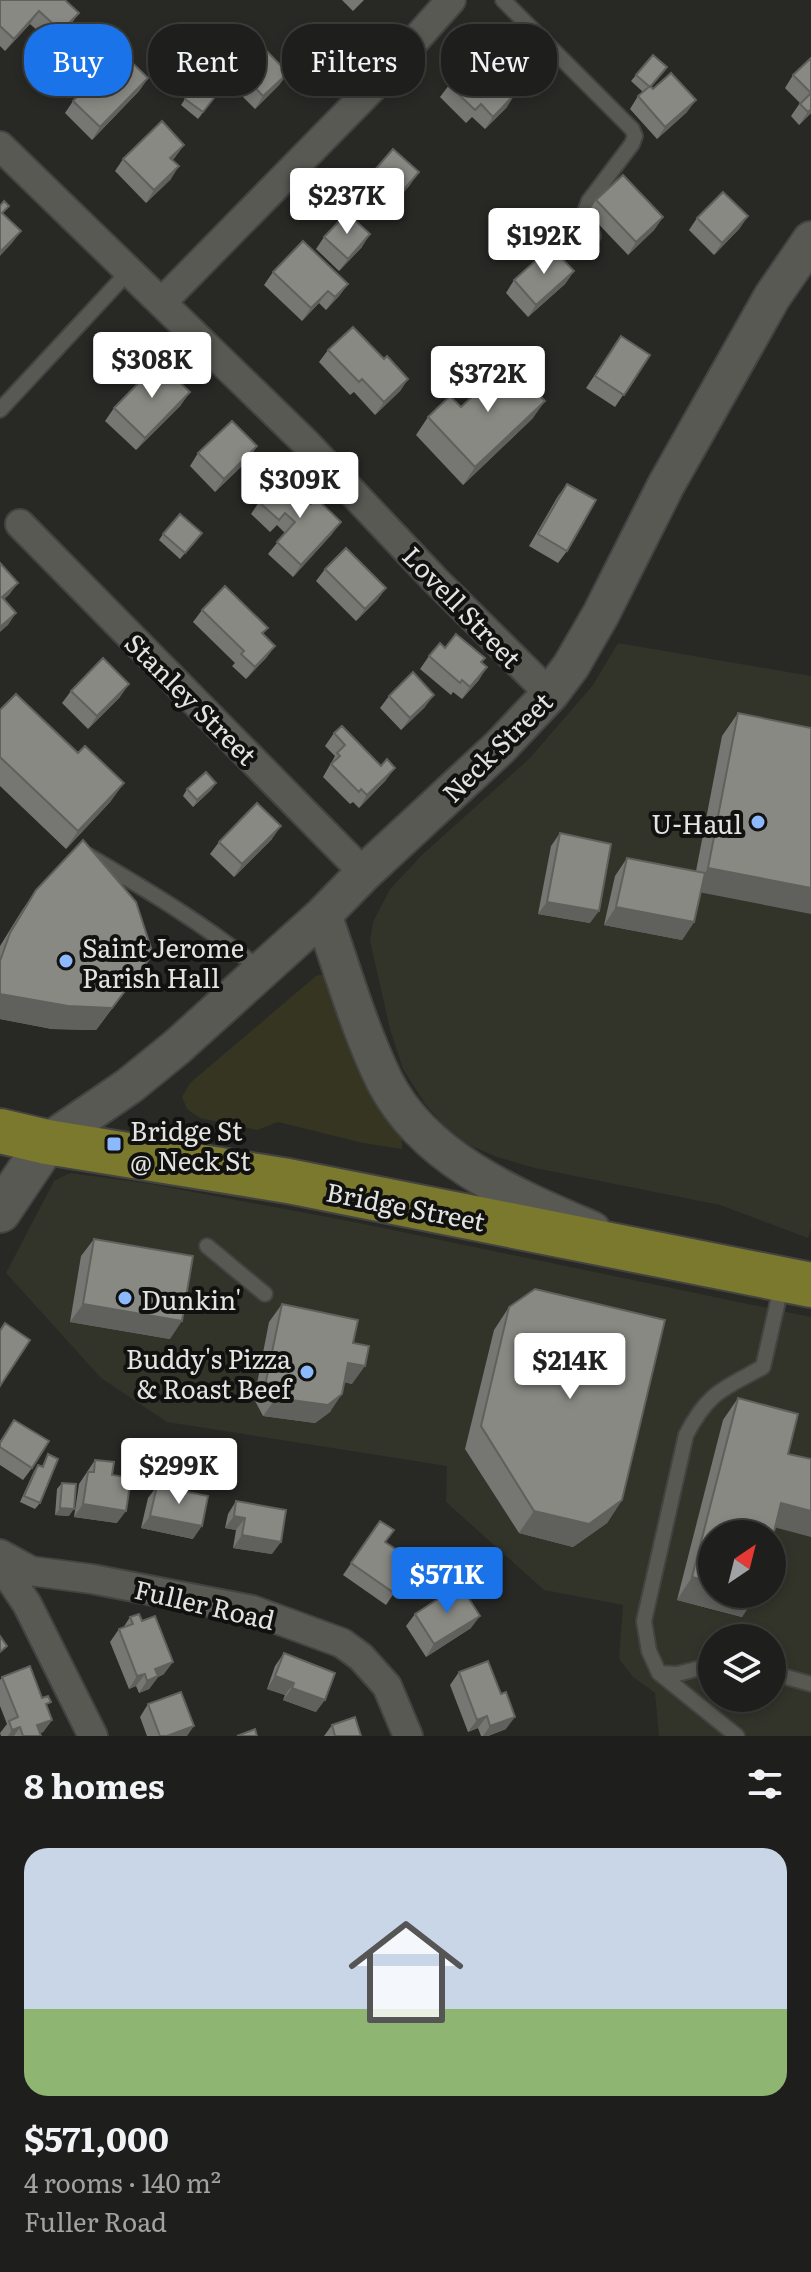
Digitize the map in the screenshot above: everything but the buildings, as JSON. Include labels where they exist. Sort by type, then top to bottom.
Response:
[{"type":"main road","name":"Bridge Street","points":[[0,1131],[47,1142],[288,1181],[797,1282]]},
{"type":"main road","points":[[0,1212],[47,1142]]},
{"type":"street","points":[[163,301],[378,82],[451,0]]},
{"type":"street","name":"Lovell Street","points":[[0,146],[306,443],[435,580],[550,694]]},
{"type":"street","name":"Neck Street","points":[[47,1142],[129,1086],[262,970],[500,747],[550,694],[571,666],[601,614],[666,485],[772,297],[806,258]]},
{"type":"street","name":"Stanley Street","points":[[20,524],[364,873]]},
{"type":"street","points":[[323,915],[364,1034],[387,1085],[417,1127],[446,1154],[483,1177],[558,1215],[649,1254]]},
{"type":"street","name":"Fuller Road","points":[[0,1554],[31,1571],[92,1579],[252,1610],[342,1643],[361,1657],[387,1686],[408,1736]]},
{"type":"street","points":[[0,1564],[27,1604],[93,1736]]},
{"type":"lane","points":[[503,0],[632,129],[635,136],[589,201],[584,214],[593,236]]},
{"type":"lane","points":[[0,410],[130,270]]},
{"type":"lane","points":[[86,854],[215,933],[262,970]]},
{"type":"lane","points":[[207,1246],[265,1294]]},
{"type":"lane","points":[[737,1736],[659,1673],[649,1651],[644,1621],[686,1435],[699,1408],[714,1394],[763,1367],[797,1282]]},
{"type":"lane","points":[[659,1673],[677,1674],[698,1669]]},
{"type":"lane","points":[[786,1677],[811,1684]]},
{"type":"shaded area","points":[[618,643],[811,676],[811,1229],[808,1238],[720,1205],[535,1168],[469,1145],[444,1126],[425,1104],[403,1069],[390,1029],[370,941],[373,922],[390,889],[423,854],[530,758],[593,685]]},
{"type":"shaded area","points":[[70,1173],[151,1184],[354,1222],[811,1317],[811,1736],[659,1736],[655,1693],[633,1677],[619,1659],[623,1605],[544,1590],[446,1502],[447,1466],[167,1422],[101,1378],[6,1273],[54,1181]]},
{"type":"green space","points":[[324,974],[348,1045],[367,1085],[402,1139],[402,1149],[363,1143],[278,1122],[257,1130],[200,1118],[187,1109],[182,1097],[190,1083],[316,976]]},
{"type":"place","name":"U-Haul","points":[[758,822]]},
{"type":"place","name":"Saint Jerome Parish Hall","points":[[66,961]]},
{"type":"place","name":"Bridge St @ Neck St","points":[[114,1144]]},
{"type":"place","name":"Dunkin'","points":[[125,1298]]},
{"type":"place","name":"Buddy's Pizza & Roast Beef","points":[[307,1372]]}]
